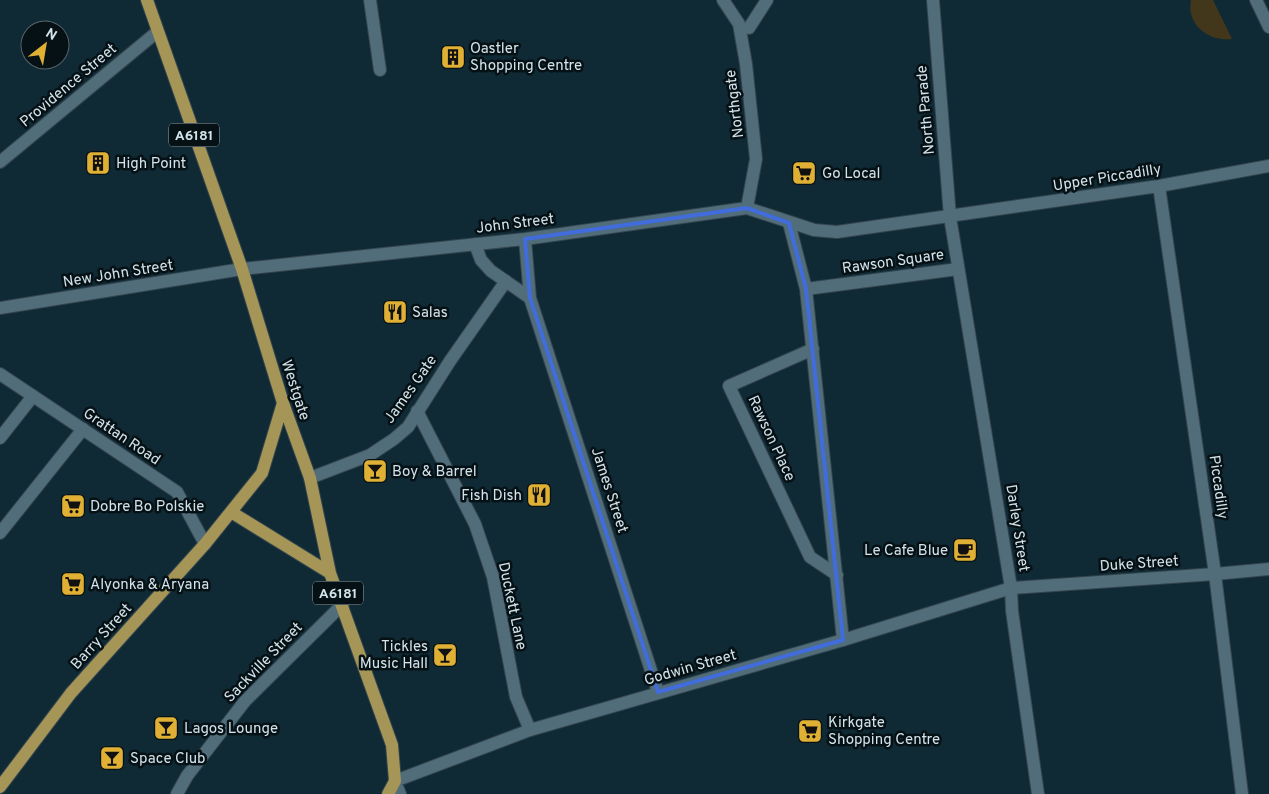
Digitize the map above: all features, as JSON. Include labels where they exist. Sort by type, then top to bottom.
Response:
[{"type":"main road","name":"Westgate","points":[[147,0],[242,269],[283,403],[310,478],[330,573],[392,745],[395,781]]},
{"type":"main road","name":"Barry Street","points":[[0,787],[71,693],[205,544],[262,473],[283,403]]},
{"type":"main road","name":"A6181","points":[[231,512],[330,573]]},
{"type":"main road","points":[[388,794],[395,781]]},
{"type":"street","points":[[370,0],[380,70]]},
{"type":"street","name":"Northgate","points":[[723,0],[739,24],[748,83],[756,159],[746,208]]},
{"type":"street","points":[[749,28],[767,0]]},
{"type":"street","name":"North Parade","points":[[933,0],[950,217]]},
{"type":"street","points":[[1256,0],[1269,27]]},
{"type":"street","name":"Providence Street","points":[[0,162],[157,32]]},
{"type":"street","name":"Upper Piccadilly","points":[[950,217],[1160,186],[1269,166]]},
{"type":"street","name":"Piccadilly","points":[[1160,186],[1215,574],[1242,794]]},
{"type":"street","name":"John Street","points":[[242,269],[525,239],[746,208],[789,223]]},
{"type":"street","points":[[789,223],[814,230],[837,232],[950,217]]},
{"type":"street","name":"Rawson Square","points":[[806,289],[958,269],[950,217]]},
{"type":"street","points":[[789,223],[806,289],[843,640]]},
{"type":"street","name":"James Street","points":[[525,239],[530,298],[658,692]]},
{"type":"street","points":[[475,244],[481,260],[491,271],[530,298]]},
{"type":"street","name":"New John Street","points":[[0,308],[242,269]]},
{"type":"street","name":"Darley Street","points":[[958,269],[1011,588],[1012,611],[1038,794]]},
{"type":"street","name":"James Gate","points":[[310,478],[370,455],[408,427],[450,361],[506,281]]},
{"type":"street","name":"Rawson Place","points":[[813,349],[729,386],[810,557],[837,576]]},
{"type":"street","name":"Grattan Road","points":[[0,374],[177,492],[205,544]]},
{"type":"street","points":[[0,438],[33,396]]},
{"type":"street","name":"Duckett Lane","points":[[417,412],[475,524],[493,577],[516,697],[530,730]]},
{"type":"street","points":[[0,533],[83,429]]},
{"type":"street","name":"Duke Street","points":[[1011,588],[1269,569]]},
{"type":"street","name":"Godwin Street","points":[[395,781],[530,730],[843,640],[1011,588]]},
{"type":"street","name":"Sackville Street","points":[[177,794],[187,776],[245,701],[342,604]]},
{"type":"street","name":"Westgate","points":[[395,781],[400,794]]},
{"type":"highlighted area","points":[[747,208],[789,223],[806,289],[843,640],[658,692],[530,298],[525,239]]},
{"type":"shaded area","points":[[1191,0],[1213,0],[1232,39],[1215,38],[1201,30],[1192,17],[1190,9]]},
{"type":"place","name":"Oastler Shopping Centre","points":[[453,57]]},
{"type":"place","name":"High Point","points":[[98,163]]},
{"type":"place","name":"Go Local","points":[[804,173]]},
{"type":"place","name":"Salas","points":[[395,312]]},
{"type":"place","name":"Boy & Barrel","points":[[375,471]]},
{"type":"place","name":"Fish Dish","points":[[539,495]]},
{"type":"place","name":"Dobre Bo Polskie","points":[[73,506]]},
{"type":"place","name":"Le Cafe Blue","points":[[965,550]]},
{"type":"place","name":"Alyonka & Aryana","points":[[73,584]]},
{"type":"place","name":"Tickles Music Hall","points":[[445,655]]},
{"type":"place","name":"Lagos Lounge","points":[[166,728]]},
{"type":"place","name":"Kirkgate Shopping Centre","points":[[810,731]]},
{"type":"place","name":"Space Club","points":[[112,758]]}]
